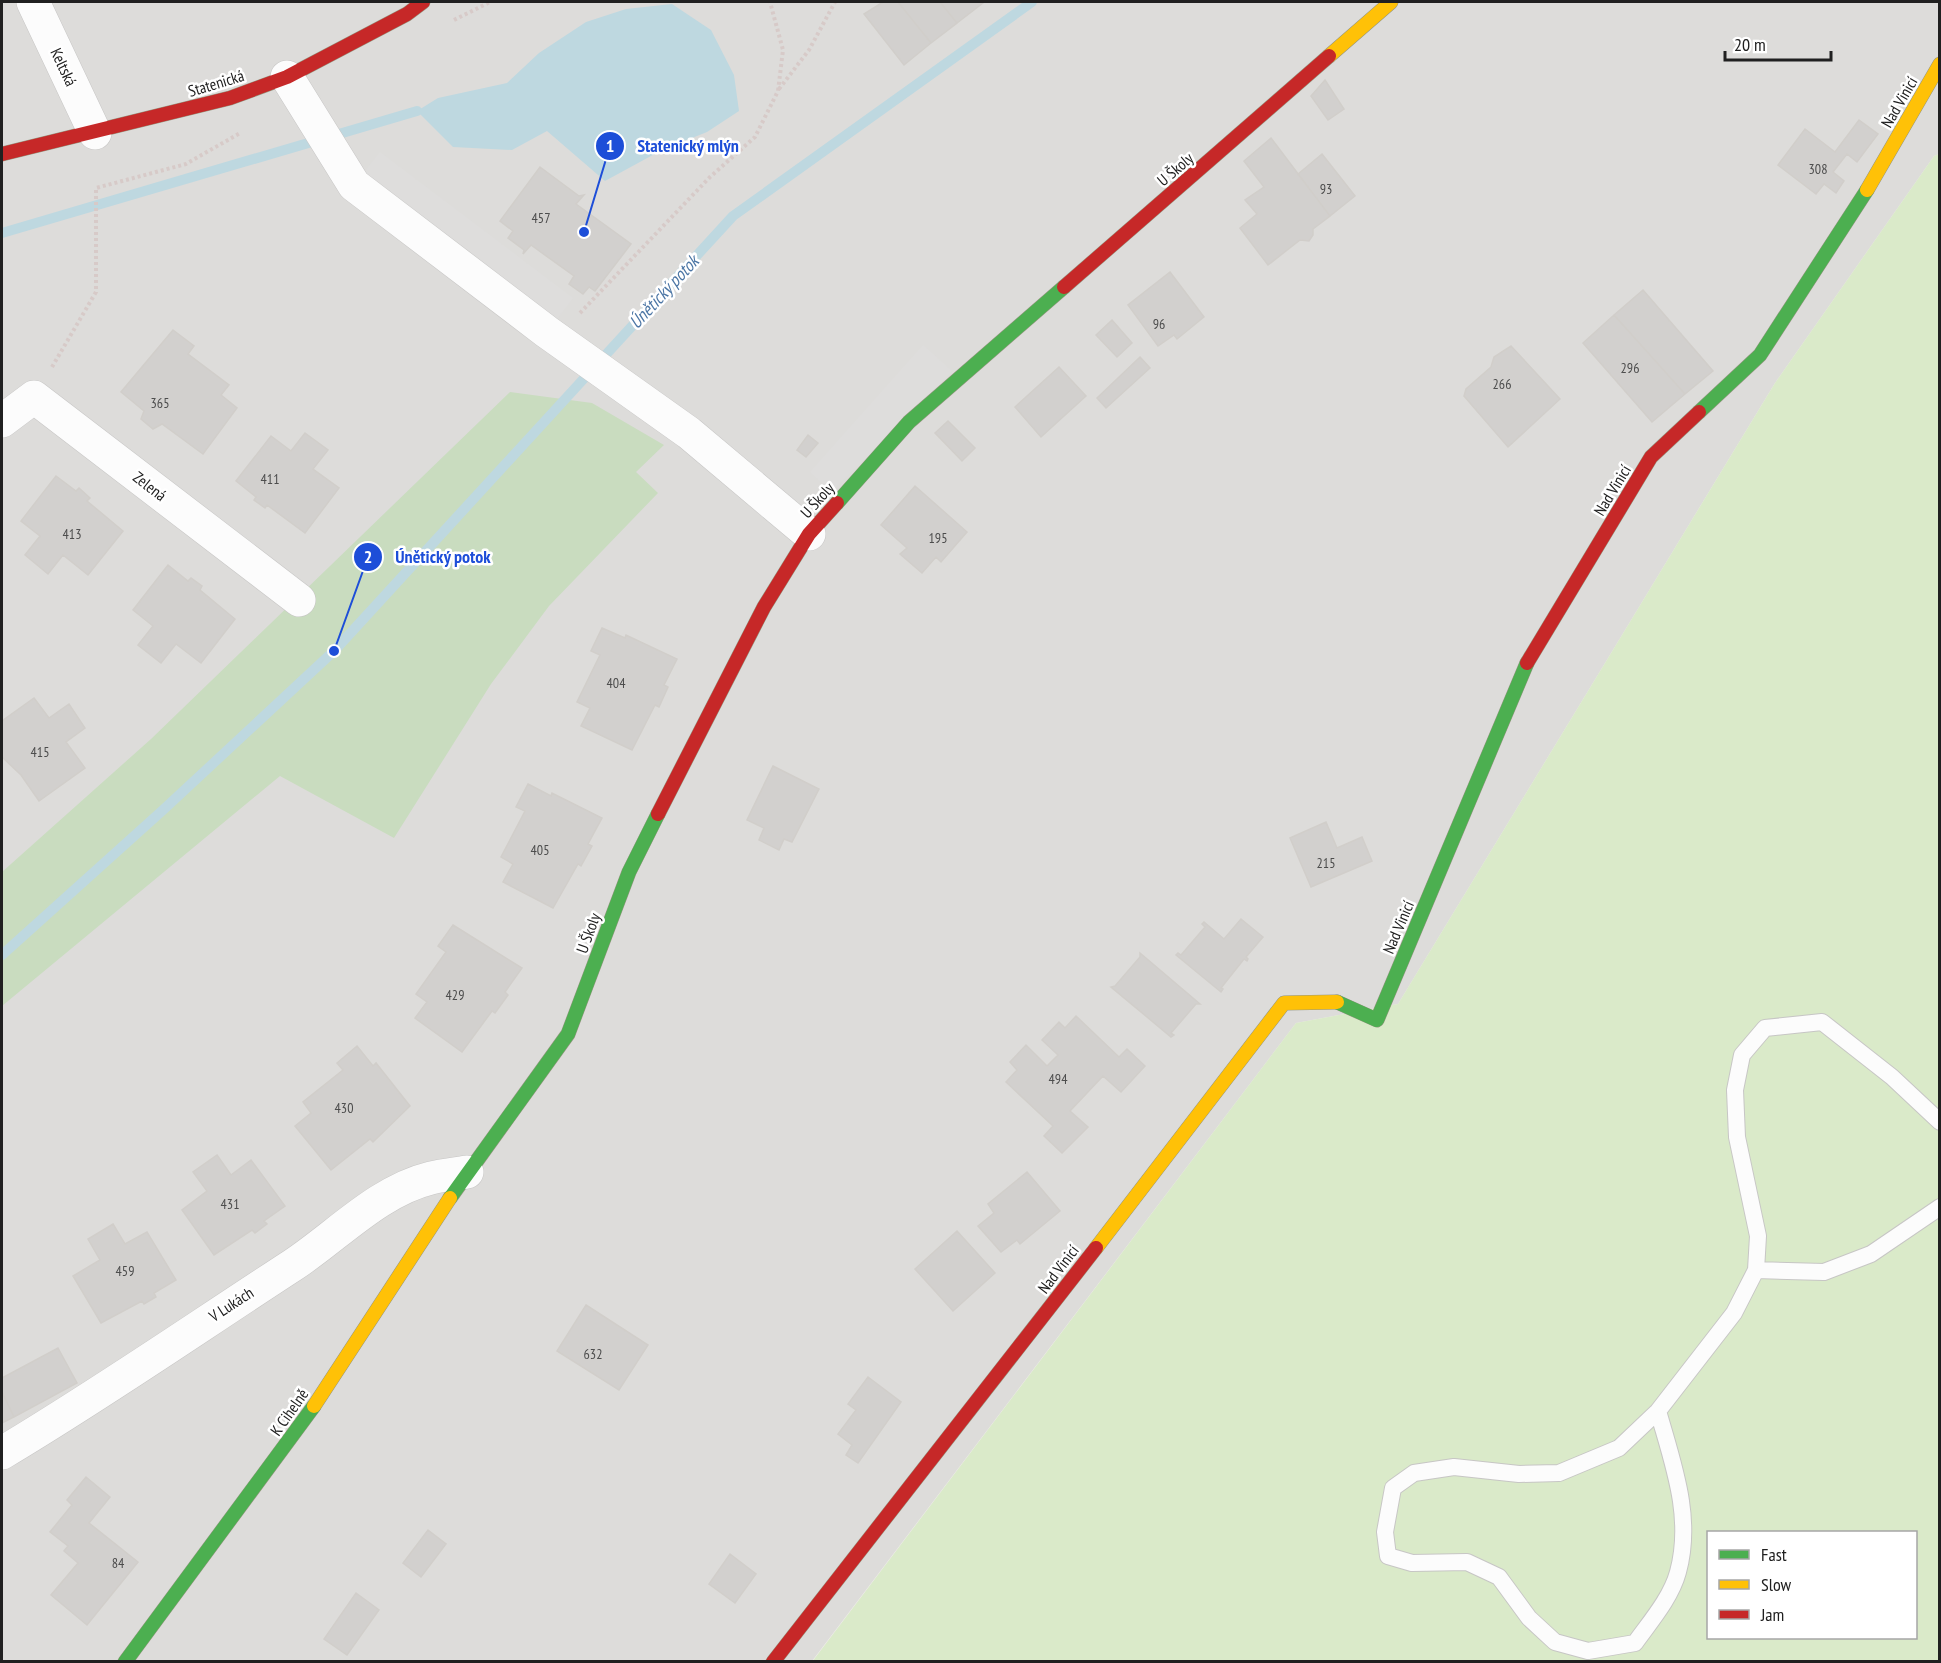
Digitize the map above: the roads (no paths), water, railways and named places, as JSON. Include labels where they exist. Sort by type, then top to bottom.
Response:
[{"type":"street","name":"Keltská","points":[[33,2],[95,133]]},
{"type":"street","name":"Statenická","points":[[2,154],[230,98],[287,77],[407,14],[423,2]]},
{"type":"street","name":"U Školy","points":[[467,1172],[568,1034],[628,872],[764,607],[809,534],[909,422],[1391,2]]},
{"type":"street","name":"Nad Vinicí","points":[[772,1662],[976,1405],[1284,1003],[1338,1002],[1377,1020],[1527,663],[1651,458],[1760,355],[1870,185],[1940,64]]},
{"type":"street","points":[[287,77],[354,185],[567,345],[689,433],[809,534]]},
{"type":"street","name":"Zelená","points":[[2,421],[34,397],[298,600]]},
{"type":"street","name":"V Lukách","points":[[2,1453],[54,1422],[296,1263],[350,1222],[397,1193],[430,1178],[467,1172]]},
{"type":"street","name":"K Cihelně","points":[[125,1662],[308,1414],[467,1172]]},
{"type":"lane","points":[[1658,1411],[1681,1492],[1684,1536],[1677,1574],[1659,1608],[1635,1643],[1588,1651],[1555,1642],[1529,1618],[1499,1577],[1467,1562],[1412,1563],[1388,1556],[1385,1532],[1393,1488],[1414,1473],[1454,1467],[1520,1474],[1559,1473],[1619,1448],[1658,1411],[1734,1313],[1756,1270],[1758,1236],[1737,1137],[1735,1089],[1742,1055],[1765,1028],[1822,1023],[1892,1077],[1940,1122]]},
{"type":"lane","points":[[1756,1270],[1824,1272],[1871,1254],[1940,1207]]},
{"type":"water","points":[[672,4],[711,30],[734,75],[739,111],[707,132],[662,150],[605,181],[547,131],[512,150],[453,147],[417,111],[438,98],[507,83],[539,53],[586,22],[626,9]]},
{"type":"waterway","name":"Únětický potok","points":[[2,955],[334,651],[733,216],[1032,2]]},
{"type":"waterway","points":[[2,233],[417,111]]},
{"type":"place","name":"Statenický mlýn","points":[[584,232]]},
{"type":"place","name":"Únětický potok","points":[[334,651]]}]
